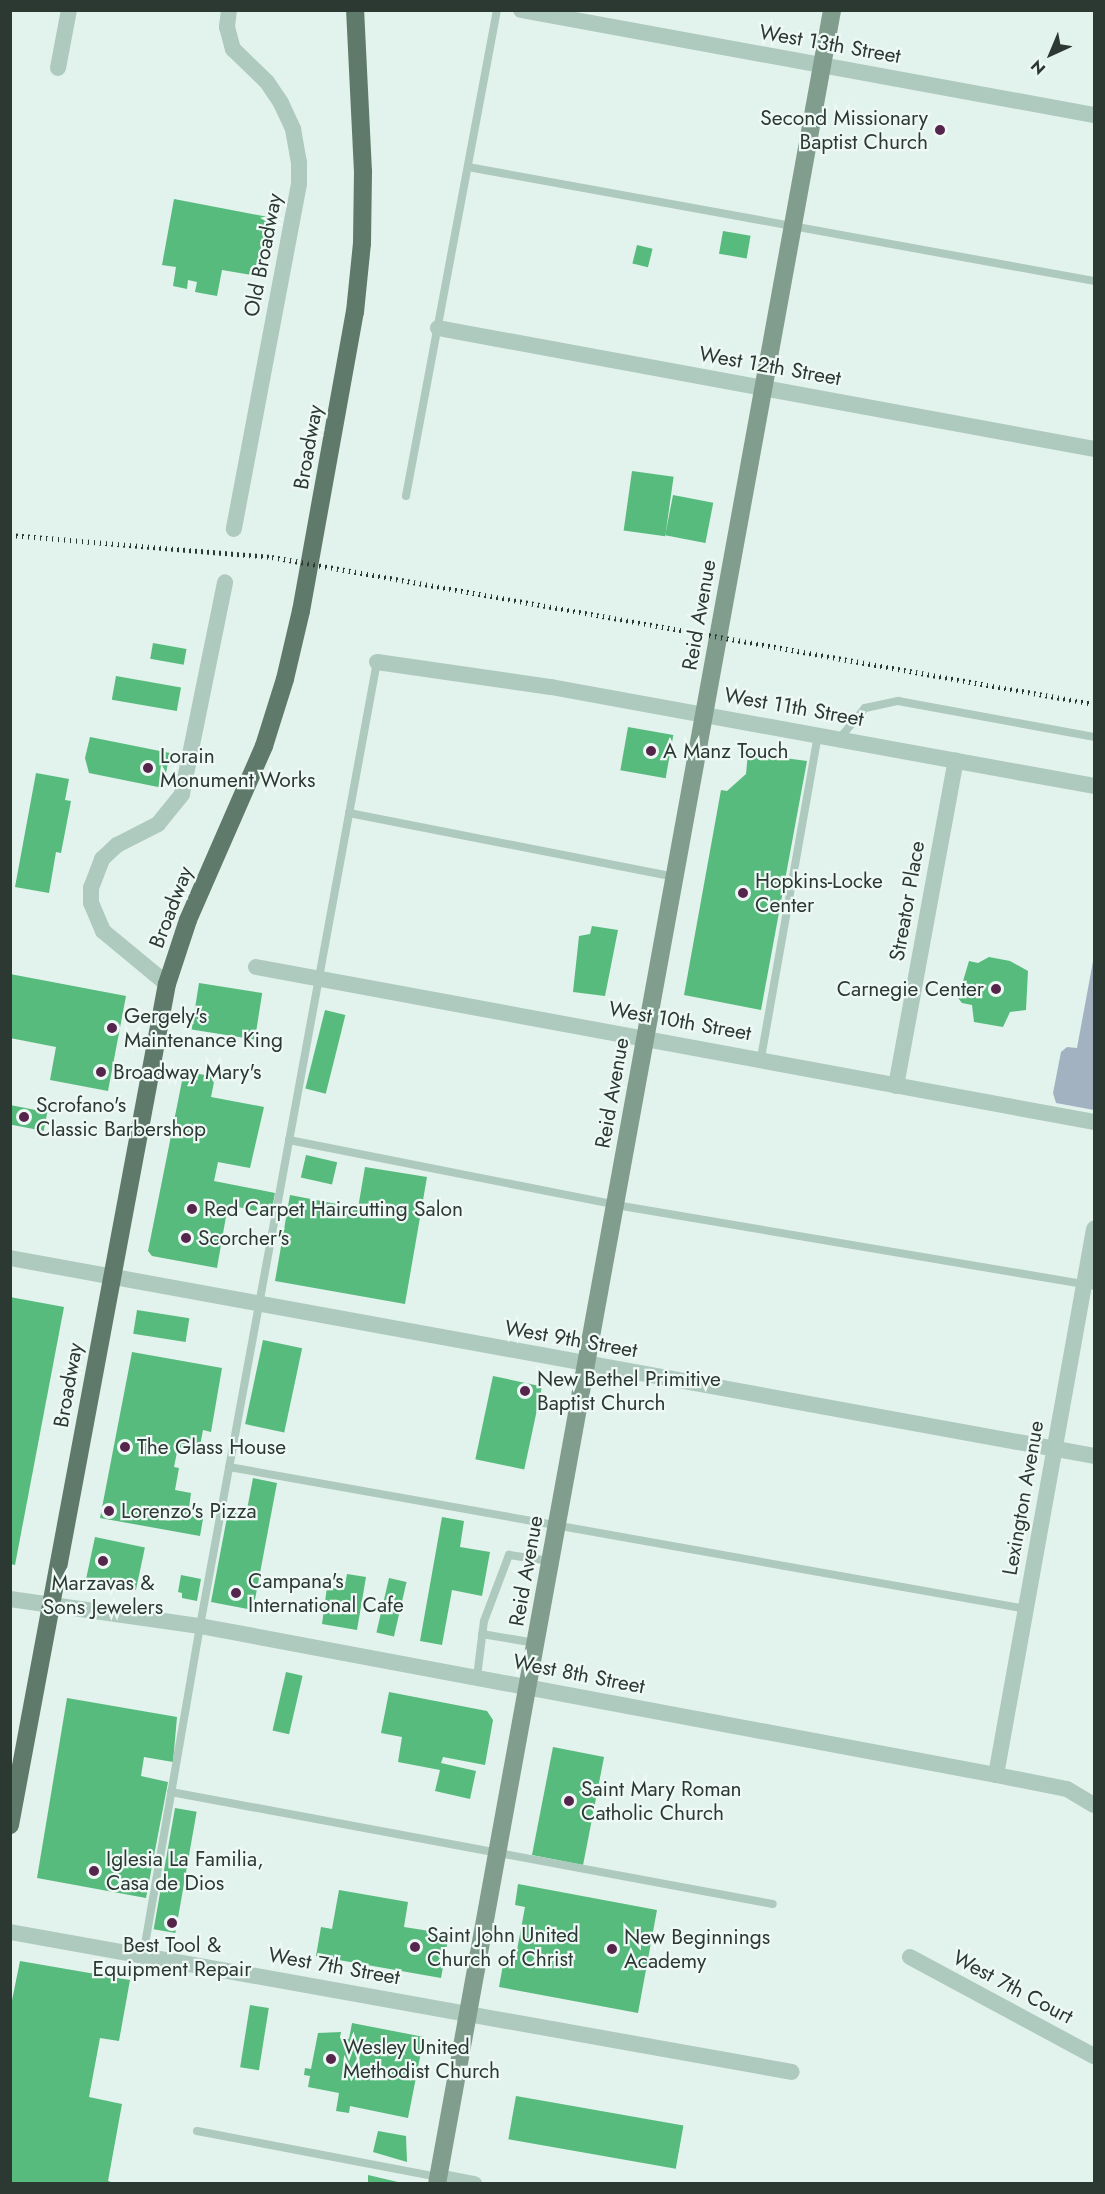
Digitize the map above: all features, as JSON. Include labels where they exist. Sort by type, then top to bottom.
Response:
[{"type":"main road","name":"Broadway","points":[[10,1825],[167,984],[188,920],[264,746],[301,611],[353,322],[361,254],[363,172],[355,10]]},
{"type":"street","points":[[58,68],[69,10]]},
{"type":"street","name":"Old Broadway","points":[[229,10],[227,27],[233,49],[267,82],[285,109],[293,129],[299,162],[299,184],[234,529]]},
{"type":"street","name":"West 13th Street","points":[[521,10],[1095,115]]},
{"type":"street","name":"Reid Avenue","points":[[437,2180],[832,10]]},
{"type":"street","name":"West 12th Street","points":[[438,328],[1095,449]]},
{"type":"street","points":[[167,984],[103,931],[91,903],[91,888],[102,859],[117,845],[158,824],[182,794],[225,582]]},
{"type":"street","name":"West 11th Street","points":[[377,662],[703,714],[1095,786]]},
{"type":"street","name":"Streator Place","points":[[896,1086],[956,760]]},
{"type":"street","name":"West 10th Street","points":[[256,967],[761,1058],[896,1086],[1095,1122]]},
{"type":"street","name":"Lexington Avenue","points":[[996,1775],[1055,1448],[1090,1285],[1095,1229]]},
{"type":"street","name":"West 9th Street","points":[[10,1258],[1095,1456]]},
{"type":"street","name":"West 8th Street","points":[[10,1599],[200,1626],[996,1775],[1067,1789],[1095,1805]]},
{"type":"street","name":"West 7th Street","points":[[10,1932],[792,2072]]},
{"type":"street","name":"West 7th Court","points":[[910,1957],[1095,2056]]},
{"type":"street","points":[[437,2180],[474,2184]]},
{"type":"lane","points":[[406,496],[497,10]]},
{"type":"lane","points":[[468,167],[1095,281]]},
{"type":"lane","points":[[143,1956],[200,1626],[377,662]]},
{"type":"lane","points":[[839,739],[865,708],[898,701],[1095,737]]},
{"type":"lane","points":[[761,1058],[818,735]]},
{"type":"lane","points":[[349,813],[674,877]]},
{"type":"lane","points":[[289,1140],[616,1205],[1090,1285]]},
{"type":"lane","points":[[229,1467],[1026,1610]]},
{"type":"lane","points":[[477,1677],[482,1634],[509,1556],[550,1561]]},
{"type":"lane","points":[[482,1634],[536,1643]]},
{"type":"lane","points":[[171,1792],[773,1904]]},
{"type":"lane","points":[[197,2131],[437,2180]]},
{"type":"shaded area","points":[[1094,956],[1094,1110],[1056,1103],[1053,1093],[1061,1052],[1067,1047],[1077,1048]]},
{"type":"building","points":[[174,199],[268,217],[257,276],[222,270],[217,296],[195,292],[197,282],[188,280],[187,289],[173,286],[176,267],[162,265]]},
{"type":"building","points":[[723,231],[751,236],[747,259],[719,254]]},
{"type":"building","points":[[637,245],[653,249],[648,267],[632,263]]},
{"type":"building","points":[[632,471],[674,477],[665,536],[624,530]]},
{"type":"building","points":[[673,495],[713,503],[705,543],[665,535]]},
{"type":"building","points":[[153,643],[186,649],[184,665],[150,659]]},
{"type":"building","points":[[116,676],[181,687],[177,711],[112,700]]},
{"type":"building","points":[[628,727],[673,735],[666,778],[620,770]]},
{"type":"building","points":[[90,737],[170,753],[163,788],[89,773],[85,758]]},
{"type":"building","name":"Hopkins-Locke Center","points":[[748,753],[807,761],[761,1010],[684,995],[721,790],[727,791],[746,774]]},
{"type":"building","points":[[36,773],[69,779],[65,800],[71,801],[61,853],[56,852],[49,893],[15,887]]},
{"type":"building","points":[[592,926],[618,930],[605,996],[573,992],[579,936],[590,934]]},
{"type":"building","points":[[989,957],[1010,961],[1028,971],[1026,1010],[1010,1012],[1003,1027],[974,1022],[972,1005],[962,1003],[958,998],[969,961],[978,963]]},
{"type":"building","points":[[10,974],[126,996],[108,1091],[50,1080],[56,1047],[10,1038]]},
{"type":"building","points":[[199,983],[262,993],[255,1039],[192,1029]]},
{"type":"building","points":[[325,1010],[345,1015],[326,1094],[305,1089]]},
{"type":"building","points":[[184,1071],[215,1077],[211,1097],[264,1107],[250,1168],[218,1162],[214,1181],[275,1193],[271,1214],[228,1205],[217,1268],[152,1256],[148,1251]]},
{"type":"building","points":[[10,1105],[47,1112],[44,1131],[10,1124]]},
{"type":"building","points":[[306,1155],[337,1162],[332,1185],[301,1177]]},
{"type":"building","points":[[365,1167],[427,1177],[405,1304],[275,1281],[290,1195],[358,1208]]},
{"type":"building","points":[[10,1297],[64,1307],[15,1565],[10,1564]]},
{"type":"building","points":[[137,1310],[189,1318],[186,1342],[133,1334]]},
{"type":"building","points":[[263,1340],[302,1348],[284,1432],[245,1424]]},
{"type":"building","points":[[132,1352],[222,1368],[211,1432],[203,1430],[199,1451],[178,1447],[174,1467],[179,1468],[175,1490],[191,1493],[188,1515],[203,1519],[200,1536],[100,1518]]},
{"type":"building","points":[[493,1376],[542,1386],[524,1470],[475,1459]]},
{"type":"building","points":[[253,1478],[277,1483],[253,1610],[211,1602],[228,1512],[246,1515]]},
{"type":"building","points":[[442,1517],[464,1521],[460,1547],[490,1552],[482,1596],[452,1590],[442,1645],[420,1641]]},
{"type":"building","points":[[95,1537],[145,1548],[136,1590],[86,1579]]},
{"type":"building","points":[[347,1574],[366,1577],[357,1630],[322,1624],[327,1587],[344,1590]]},
{"type":"building","points":[[181,1575],[201,1579],[197,1601],[182,1598],[182,1593],[178,1592]]},
{"type":"building","points":[[389,1578],[407,1582],[394,1637],[376,1633]]},
{"type":"building","points":[[286,1672],[303,1676],[289,1734],[273,1730]]},
{"type":"building","points":[[389,1692],[487,1711],[493,1720],[485,1765],[443,1757],[441,1763],[476,1771],[470,1799],[435,1791],[440,1770],[398,1762],[402,1737],[381,1733]]},
{"type":"building","points":[[67,1698],[177,1717],[173,1762],[144,1757],[141,1776],[168,1782],[146,1898],[37,1878]]},
{"type":"building","points":[[553,1747],[604,1757],[583,1865],[532,1855]]},
{"type":"building","points":[[175,1808],[197,1812],[175,1933],[154,1929]]},
{"type":"building","points":[[518,1884],[657,1910],[638,2013],[499,1987],[504,1959],[515,1961],[525,1907],[515,1905]]},
{"type":"building","points":[[339,1890],[408,1902],[404,1927],[449,1934],[441,1978],[316,1956],[321,1927],[332,1929]]},
{"type":"building","points":[[20,1961],[130,1980],[119,2041],[100,2038],[89,2097],[122,2104],[108,2181],[117,2184],[10,2184],[10,2010]]},
{"type":"building","points":[[250,2005],[269,2008],[259,2070],[240,2067]]},
{"type":"building","points":[[352,2023],[424,2037],[408,2118],[350,2106],[349,2113],[336,2111],[339,2093],[308,2087],[310,2076],[304,2075],[305,2068],[311,2069],[318,2033],[341,2032],[340,2037],[349,2039]]},
{"type":"building","points":[[516,2096],[683,2126],[676,2169],[508,2139]]},
{"type":"building","points":[[378,2131],[406,2136],[407,2162],[373,2152]]},
{"type":"building","points":[[368,2175],[398,2182],[398,2184],[368,2184]]},
{"type":"railway","points":[[10,535],[272,557],[1094,704]]},
{"type":"place","name":"Second Missionary Baptist Church","points":[[940,130]]},
{"type":"place","name":"A Manz Touch","points":[[651,751]]},
{"type":"place","name":"Lorain Monument Works","points":[[148,768]]},
{"type":"place","name":"Hopkins-Locke Center","points":[[743,893]]},
{"type":"place","name":"Carnegie Center","points":[[996,989]]},
{"type":"place","name":"Gergely's Maintenance King","points":[[112,1028]]},
{"type":"place","name":"Broadway Mary's","points":[[101,1072]]},
{"type":"place","name":"Scrofano's Classic Barbershop","points":[[24,1117]]},
{"type":"place","name":"Red Carpet Haircutting Salon","points":[[192,1209]]},
{"type":"place","name":"Scorcher's","points":[[186,1238]]},
{"type":"place","name":"New Bethel Primitive Baptist Church","points":[[525,1391]]},
{"type":"place","name":"The Glass House","points":[[125,1447]]},
{"type":"place","name":"Lorenzo's Pizza","points":[[109,1511]]},
{"type":"place","name":"Marzavas & Sons Jewelers","points":[[103,1561]]},
{"type":"place","name":"Campana's International Cafe","points":[[236,1593]]},
{"type":"place","name":"Saint Mary Roman Catholic Church","points":[[569,1801]]},
{"type":"place","name":"Iglesia La Familia, Casa de Dios","points":[[94,1871]]},
{"type":"place","name":"Best Tool & Equipment Repair","points":[[172,1923]]},
{"type":"place","name":"Saint John United Church of Christ","points":[[415,1947]]},
{"type":"place","name":"New Beginnings Academy","points":[[612,1949]]},
{"type":"place","name":"Wesley United Methodist Church","points":[[331,2059]]}]
